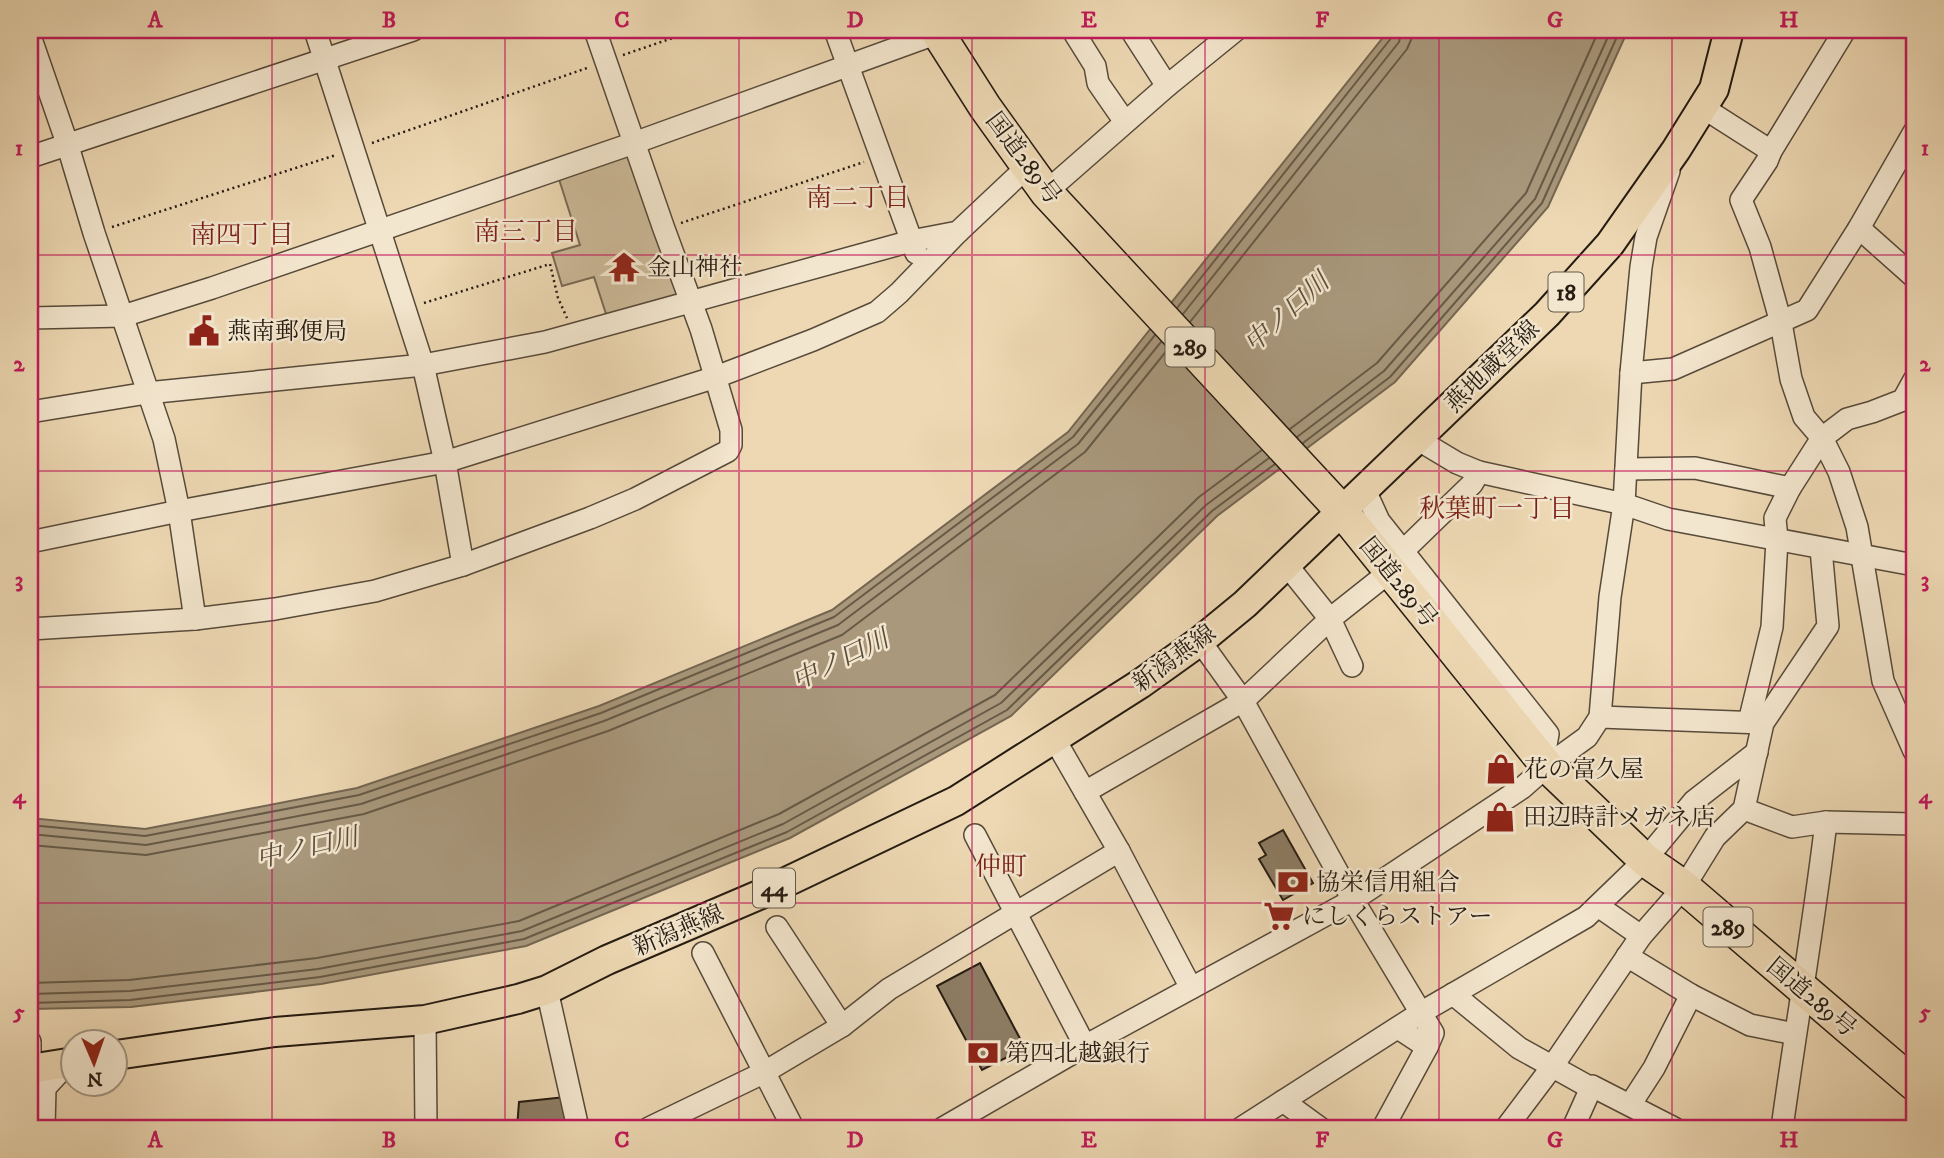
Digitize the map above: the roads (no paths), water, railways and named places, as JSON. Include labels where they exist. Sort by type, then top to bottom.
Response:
[{"type":"highway","name":"国道289号","points":[[937,31],[1043,187],[1339,504],[1545,764],[1645,860],[1684,887],[1914,1084]]},
{"type":"main road","name":"燕地蔵堂線","points":[[1339,504],[1417,439],[1547,314],[1610,244],[1676,150],[1714,89],[1729,30]]},
{"type":"main road","name":"新潟燕線","points":[[130,1053],[275,1032],[425,1020],[519,999],[547,990],[607,960],[759,895],[956,801],[1055,740],[1200,641],[1245,604],[1286,564],[1339,504]]},
{"type":"main road","points":[[30,1093],[30,1069],[60,1064]]},
{"type":"street","points":[[315,30],[423,365],[445,462],[463,565]]},
{"type":"street","points":[[30,157],[413,30]]},
{"type":"street","points":[[30,629],[195,619],[375,591],[463,565],[624,503],[727,451],[732,439],[716,377],[595,30]]},
{"type":"street","points":[[835,30],[922,267]]},
{"type":"street","points":[[1079,30],[1075,34],[1095,66],[1098,83],[1125,122]]},
{"type":"street","points":[[1131,30],[1167,86]]},
{"type":"street","points":[[30,542],[179,511],[445,462],[716,377],[877,312],[958,232],[1043,187],[1236,30]]},
{"type":"street","points":[[1845,30],[1741,200],[1760,247],[1782,323],[1791,379],[1804,417],[1822,438],[1839,472],[1857,527],[1883,681],[1914,751]]},
{"type":"street","points":[[30,318],[123,316],[380,233],[937,31]]},
{"type":"street","points":[[30,36],[164,439],[179,511],[195,619]]},
{"type":"street","points":[[1702,107],[1771,150]]},
{"type":"street","points":[[1631,373],[1673,369],[1807,310],[1912,140]]},
{"type":"street","points":[[943,1128],[1085,1046],[1353,900],[1522,788],[1545,764],[1587,737],[1600,718],[1610,597],[1624,504],[1631,373],[1646,237],[1676,150]]},
{"type":"street","points":[[1859,228],[1914,277]]},
{"type":"street","points":[[30,412],[147,393],[423,365],[545,342],[911,241],[958,232]]},
{"type":"street","points":[[1506,1128],[1641,936],[1684,887],[1715,836],[1744,809],[1757,751],[1756,722],[1772,626],[1776,518],[1790,488],[1822,438],[1847,419],[1903,400],[1914,380]]},
{"type":"street","points":[[1417,439],[1457,463],[1479,472],[1624,504],[1668,519],[1914,565]]},
{"type":"street","points":[[1626,469],[1695,468],[1790,488]]},
{"type":"street","points":[[1403,551],[1472,484],[1479,472]]},
{"type":"street","points":[[1339,504],[1379,521],[1548,734],[1545,764]]},
{"type":"street","points":[[1339,504],[1355,542],[1523,752],[1545,764]]},
{"type":"street","points":[[1756,722],[1828,626],[1821,549]]},
{"type":"street","points":[[1286,564],[1330,619],[1352,666]]},
{"type":"street","points":[[1085,792],[1243,701],[1330,619],[1383,577]]},
{"type":"street","points":[[1200,641],[1243,701],[1353,900],[1433,1033],[1382,1128]]},
{"type":"street","points":[[1600,718],[1756,722]]},
{"type":"street","points":[[1055,740],[1119,851],[1191,988]]},
{"type":"street","points":[[1241,1128],[1422,1012],[1586,918],[1645,860],[1694,801],[1757,751]]},
{"type":"street","points":[[1744,809],[1792,827],[1826,822],[1914,824]]},
{"type":"street","points":[[1782,1128],[1826,822]]},
{"type":"street","points":[[975,835],[1085,1046]]},
{"type":"street","points":[[649,1128],[764,1073],[842,1026],[889,989],[1119,851]]},
{"type":"street","points":[[1598,906],[1641,936]]},
{"type":"street","points":[[777,927],[842,1026]]},
{"type":"street","points":[[703,953],[793,1128]]},
{"type":"street","points":[[1627,956],[1690,995],[1750,1025],[1795,1034]]},
{"type":"street","points":[[547,990],[578,1128]]},
{"type":"street","points":[[1453,994],[1519,1048],[1591,1088],[1592,1086],[1674,1128]]},
{"type":"street","points":[[1630,1105],[1654,1069],[1690,995]]},
{"type":"street","points":[[425,1020],[426,1128]]},
{"type":"street","points":[[1398,1028],[1427,1047]]},
{"type":"street","points":[[30,1042],[30,1069]]},
{"type":"street","points":[[44,1128],[46,1088],[60,1073]]},
{"type":"street","points":[[1573,1128],[1591,1088]]},
{"type":"street","points":[[1283,1101],[1320,1128]]},
{"type":"water","name":"中ノ口川","points":[[1389,30],[1628,30],[1548,207],[1395,382],[1217,516],[1011,716],[790,838],[526,946],[321,984],[131,1007],[30,1009],[30,818],[145,829],[357,788],[599,706],[832,610],[1068,432]]},
{"type":"place","name":"金山神社","points":[[624,267]]},
{"type":"place","name":"燕南郵便局","points":[[204,331]]},
{"type":"place","name":"花の富久屋","points":[[1501,769]]},
{"type":"place","name":"田辺時計メガネ店","points":[[1500,817]]},
{"type":"place","name":"協栄信用組合","points":[[1293,882]]},
{"type":"place","name":"にしくらストアー","points":[[1279,916]]},
{"type":"place","name":"第四北越銀行","points":[[983,1053]]},
{"type":"district","name":"南二丁目","points":[[858,197]]},
{"type":"district","name":"南三丁目","points":[[526,231]]},
{"type":"district","name":"南四丁目","points":[[242,234]]},
{"type":"district","name":"秋葉町一丁目","points":[[1497,508]]},
{"type":"district","name":"仲町","points":[[1001,866]]}]
